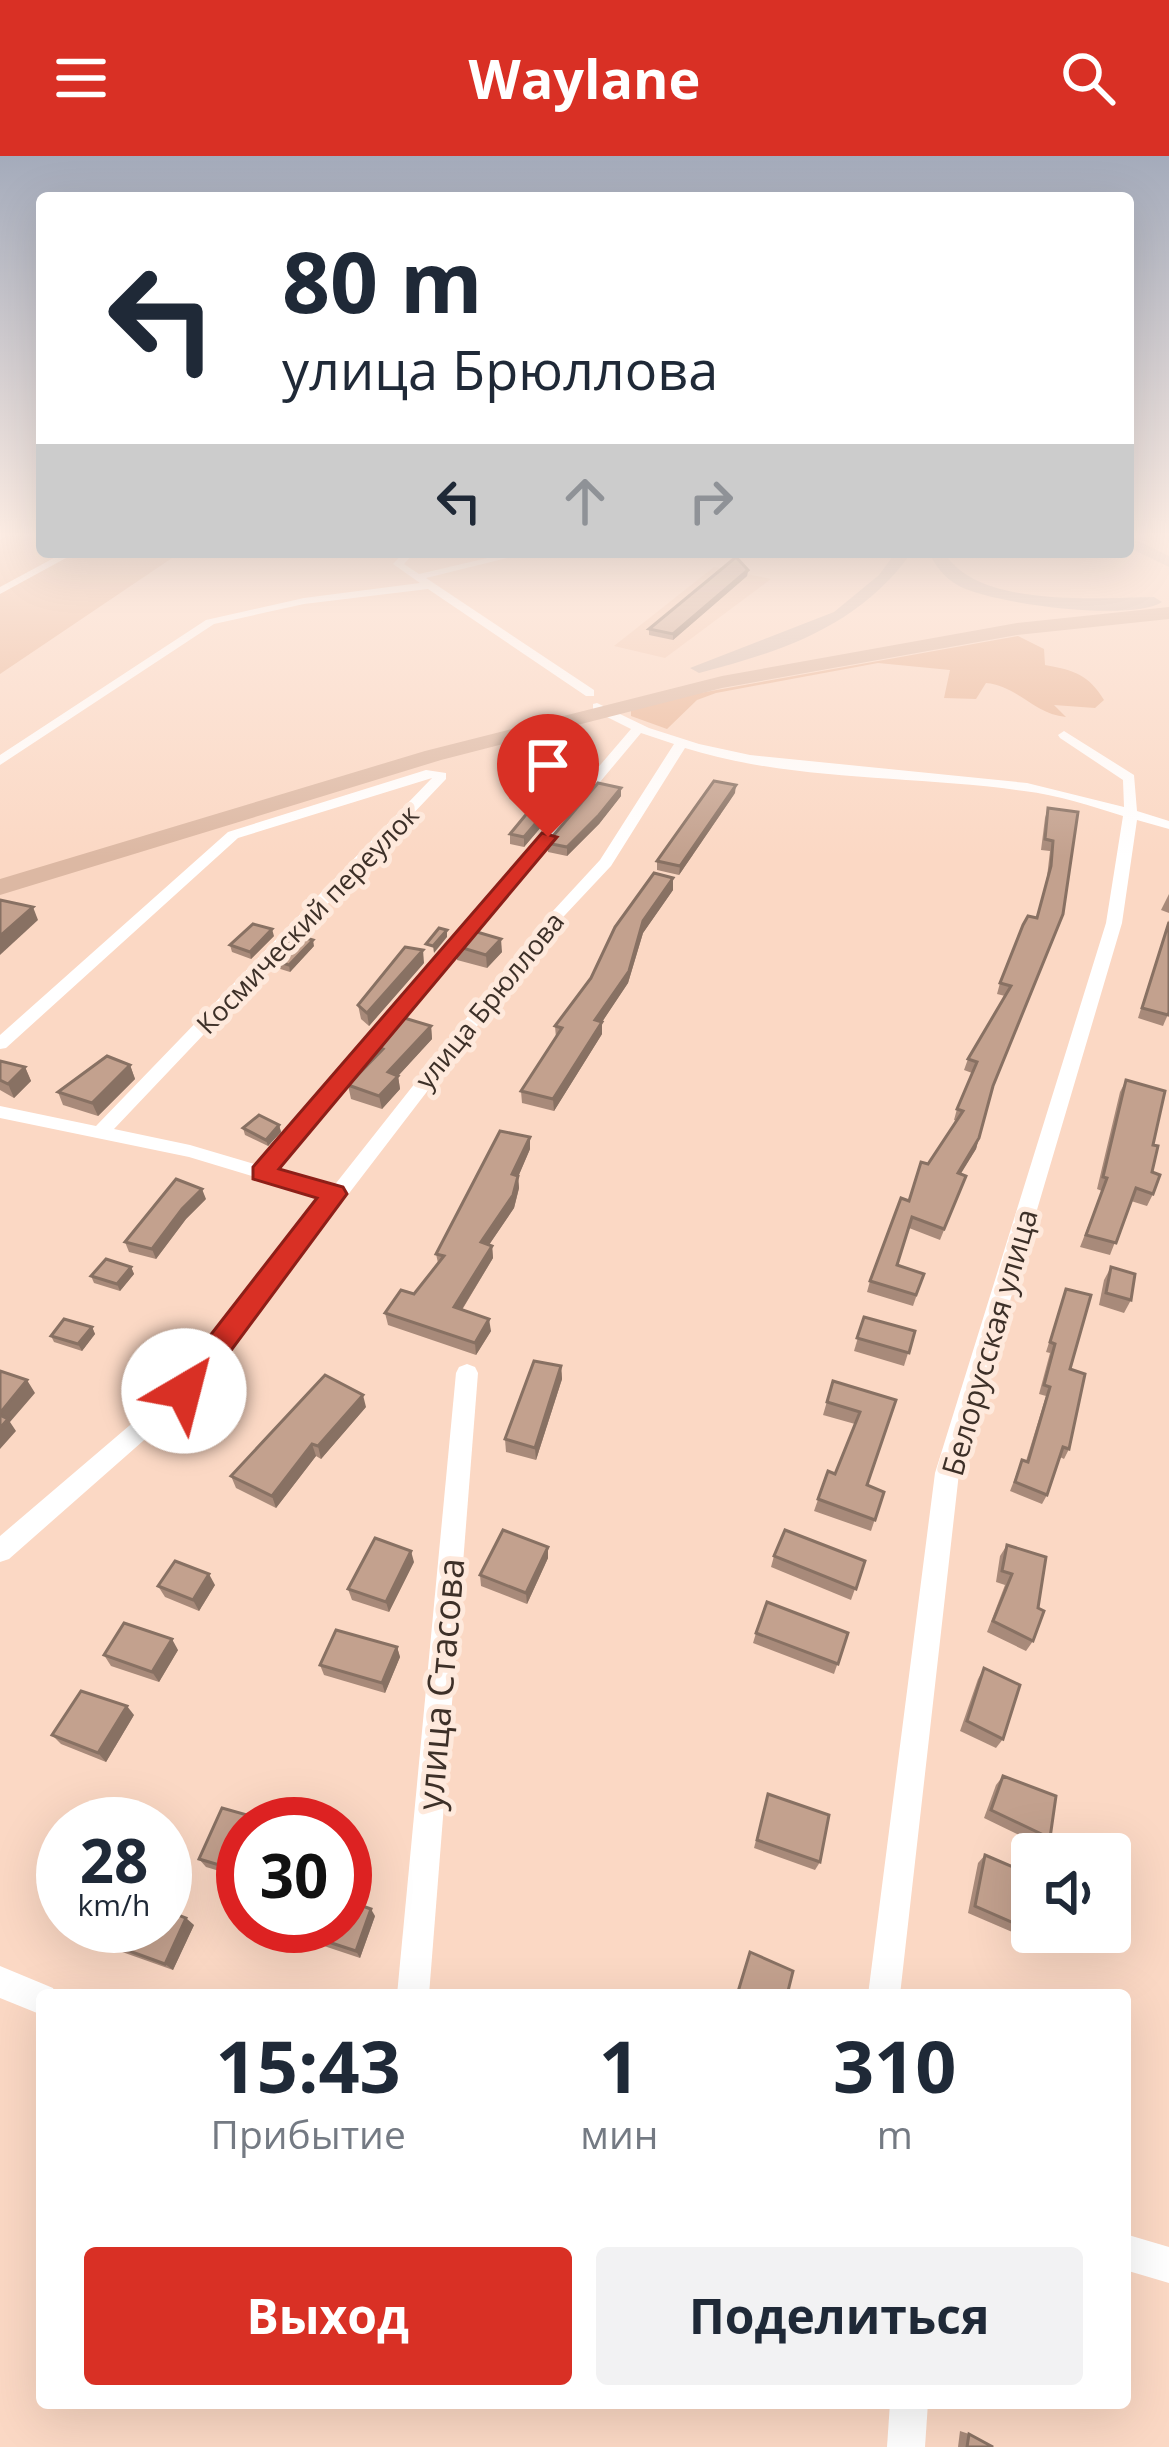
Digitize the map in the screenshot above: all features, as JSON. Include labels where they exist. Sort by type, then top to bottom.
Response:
[{"type":"highway","points":[[0,887],[699,668],[841,643]]},
{"type":"highway","points":[[0,866],[594,700],[912,643]]},
{"type":"main road","points":[[699,668],[768,643]]},
{"type":"street","points":[[0,761],[178,643]]},
{"type":"street","points":[[514,643],[638,729],[680,746],[1028,787],[1169,825]]},
{"type":"street","points":[[262,1173],[638,729]]},
{"type":"street","name":"Белорусская улица","points":[[885,1989],[947,1473],[1114,923],[1126,813],[1133,790],[1129,778],[1064,735]]},
{"type":"street","name":"улица Брюллова","points":[[0,1551],[184,1391],[544,928],[606,863],[680,746]]},
{"type":"street","name":"Космический переулок","points":[[0,1044],[233,835],[430,773],[441,776],[101,1132]]},
{"type":"street","points":[[0,1112],[101,1132],[334,1194]]},
{"type":"street","name":"улица Стасова","points":[[414,1989],[467,1372]]},
{"type":"street","points":[[0,1982],[36,1997]]},
{"type":"street","points":[[1131,2254],[1169,2265]]},
{"type":"street","points":[[906,2447],[909,2409]]},
{"type":"shaded area","points":[[0,643],[46,643],[0,674]]},
{"type":"shaded area","points":[[618,643],[685,643],[665,658],[614,646]]},
{"type":"shaded area","points":[[979,643],[1032,643],[1044,649],[1045,665],[1080,675],[1104,700],[1095,708],[1054,705],[1066,717],[986,683],[976,699],[944,698],[950,670],[878,663],[716,693],[697,700],[667,729],[631,716],[631,708]]},
{"type":"building","points":[[556,775],[576,776],[524,837],[510,834],[538,800],[532,799]]},
{"type":"building","points":[[714,781],[736,785],[680,866],[657,861]]},
{"type":"building","points":[[598,783],[621,788],[567,847],[547,843]]},
{"type":"building","points":[[1048,808],[1078,812],[1063,914],[993,1086],[979,1138],[958,1173],[966,1176],[944,1229],[912,1217],[897,1265],[924,1274],[916,1295],[870,1281],[901,1198],[909,1201],[921,1162],[928,1164],[963,1111],[957,1109],[977,1062],[968,1059],[1011,986],[1000,983],[1023,925],[1028,916],[1037,918],[1051,866],[1053,841],[1045,839]]},
{"type":"building","points":[[654,873],[673,878],[643,921],[629,971],[595,1020],[602,1022],[553,1099],[521,1091],[562,1028],[555,1026],[591,978],[615,927]]},
{"type":"building","points":[[0,900],[33,907],[0,936]]},
{"type":"building","points":[[1169,922],[1169,1012],[1168,1015],[1142,1008]]},
{"type":"building","points":[[253,924],[272,929],[250,952],[230,945]]},
{"type":"building","points":[[439,928],[447,930],[433,946],[426,944]]},
{"type":"building","points":[[470,930],[501,939],[486,955],[456,946]]},
{"type":"building","points":[[296,935],[313,940],[289,965],[273,960]]},
{"type":"building","points":[[405,947],[423,950],[367,1013],[358,1005]]},
{"type":"building","points":[[401,1017],[431,1026],[388,1072],[398,1076],[379,1096],[348,1085],[383,1049],[374,1045]]},
{"type":"building","points":[[107,1056],[130,1065],[92,1103],[58,1092]]},
{"type":"building","points":[[0,1061],[25,1067],[8,1084],[0,1080]]},
{"type":"building","points":[[1126,1080],[1165,1091],[1153,1145],[1158,1146],[1152,1172],[1160,1175],[1153,1194],[1136,1188],[1116,1243],[1086,1235],[1107,1178],[1103,1177]]},
{"type":"building","points":[[259,1115],[279,1125],[266,1140],[243,1128]]},
{"type":"building","points":[[500,1131],[530,1137],[512,1174],[518,1176],[513,1195],[481,1242],[492,1246],[454,1307],[489,1319],[475,1343],[385,1313],[401,1290],[414,1294],[444,1256],[436,1254]]},
{"type":"building","points":[[176,1179],[202,1189],[152,1249],[125,1242]]},
{"type":"building","points":[[106,1259],[131,1267],[117,1284],[91,1276]]},
{"type":"building","points":[[1111,1267],[1135,1274],[1131,1300],[1106,1293]]},
{"type":"building","points":[[1066,1289],[1091,1295],[1070,1369],[1085,1374],[1069,1449],[1063,1447],[1047,1495],[1015,1482],[1022,1460],[1028,1462],[1050,1387],[1044,1385],[1055,1344],[1050,1342]]},
{"type":"building","points":[[864,1317],[915,1331],[909,1353],[857,1338]]},
{"type":"building","points":[[64,1319],[92,1327],[78,1344],[51,1336]]},
{"type":"building","points":[[534,1361],[561,1366],[535,1448],[505,1439]]},
{"type":"building","points":[[0,1371],[27,1380],[0,1413]]},
{"type":"building","points":[[325,1375],[363,1395],[318,1446],[312,1444],[272,1496],[231,1476]]},
{"type":"building","points":[[833,1381],[896,1400],[867,1485],[884,1492],[875,1520],[818,1499],[828,1471],[835,1474],[860,1412],[827,1402]]},
{"type":"building","points":[[503,1530],[548,1547],[526,1593],[480,1575]]},
{"type":"building","points":[[785,1530],[865,1561],[856,1589],[774,1556]]},
{"type":"building","points":[[375,1538],[411,1551],[386,1602],[348,1589]]},
{"type":"building","points":[[1007,1545],[1046,1557],[1038,1608],[1044,1611],[1033,1641],[993,1621],[1012,1574],[1002,1571]]},
{"type":"building","points":[[175,1561],[209,1574],[193,1600],[158,1586]]},
{"type":"building","points":[[767,1602],[848,1633],[838,1664],[756,1633]]},
{"type":"building","points":[[124,1623],[172,1639],[152,1672],[104,1655]]},
{"type":"building","points":[[336,1630],[397,1647],[382,1683],[320,1665]]},
{"type":"building","points":[[984,1668],[1020,1685],[1003,1739],[967,1721]]},
{"type":"building","points":[[81,1691],[127,1706],[98,1753],[52,1735]]},
{"type":"building","points":[[1003,1776],[1056,1796],[1051,1833],[1039,1833],[991,1810]]},
{"type":"building","points":[[768,1794],[829,1815],[820,1862],[757,1840]]},
{"type":"building","points":[[216,1821],[216,1864],[199,1859]]},
{"type":"building","points":[[985,1855],[1011,1866],[1011,1922],[975,1906]]},
{"type":"building","points":[[750,1952],[793,1971],[788,1989],[739,1989]]},
{"type":"building","points":[[135,1953],[170,1953],[165,1964]]},
{"type":"building","points":[[969,2434],[993,2447],[967,2447]]},
{"type":"route","points":[[184,1391],[334,1194],[262,1173],[548,837]]}]
